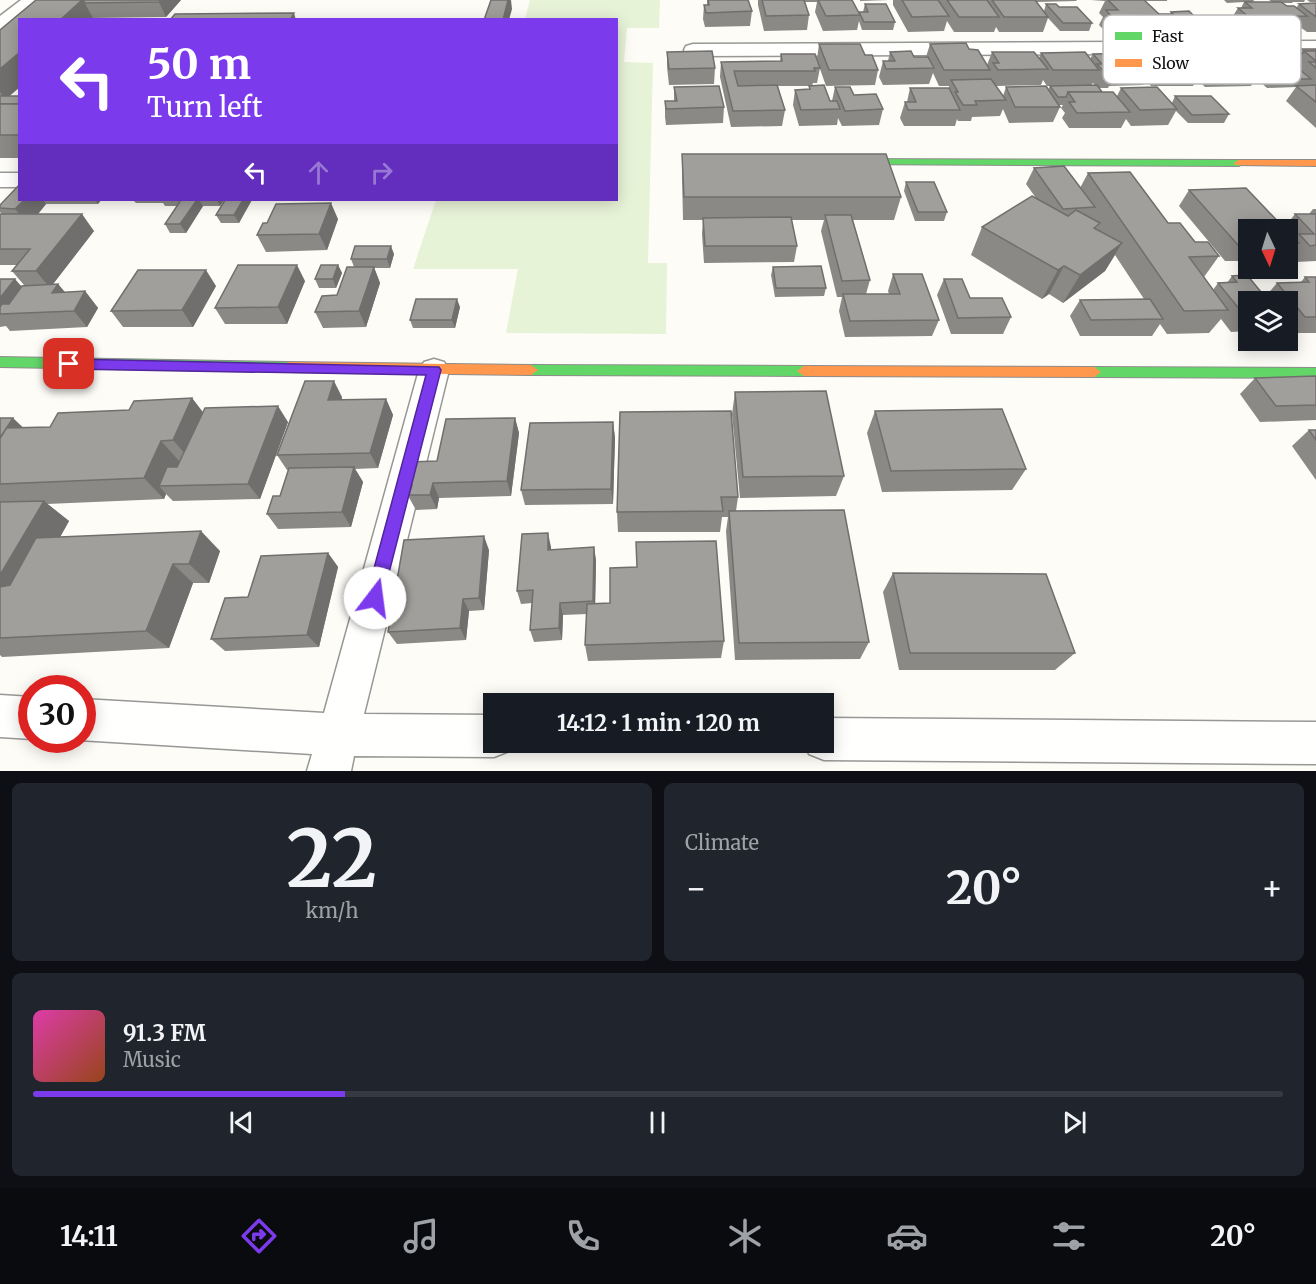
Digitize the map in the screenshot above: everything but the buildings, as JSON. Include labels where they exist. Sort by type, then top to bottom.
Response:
[{"type":"street","points":[[0,25],[32,0]]},
{"type":"street","points":[[1301,47],[1316,47]]},
{"type":"street","points":[[693,50],[1103,48]]},
{"type":"street","points":[[830,162],[1316,163]]},
{"type":"street","points":[[0,180],[18,180]]},
{"type":"street","points":[[0,362],[434,370],[1316,373]]},
{"type":"street","points":[[334,753],[434,370]]},
{"type":"street","points":[[0,716],[18,717]]},
{"type":"street","points":[[96,722],[334,753],[483,737]]},
{"type":"street","points":[[834,739],[1316,743]]},
{"type":"green space","points":[[530,0],[660,0],[659,28],[627,28],[624,62],[653,63],[648,263],[667,263],[666,334],[506,333],[518,269],[413,269],[436,201],[618,201],[618,18],[525,18]]},
{"type":"traffic: fast","points":[[844,162],[1239,163]]},
{"type":"traffic: fast","points":[[0,362],[288,367]]},
{"type":"traffic: fast","points":[[531,370],[804,371]]},
{"type":"traffic: fast","points":[[1094,372],[1316,373]]},
{"type":"traffic: slow","points":[[1239,163],[1316,163]]},
{"type":"traffic: slow","points":[[288,367],[531,370]]},
{"type":"traffic: slow","points":[[804,371],[1094,372]]},
{"type":"route","points":[[69,364],[434,370],[375,598]]}]
